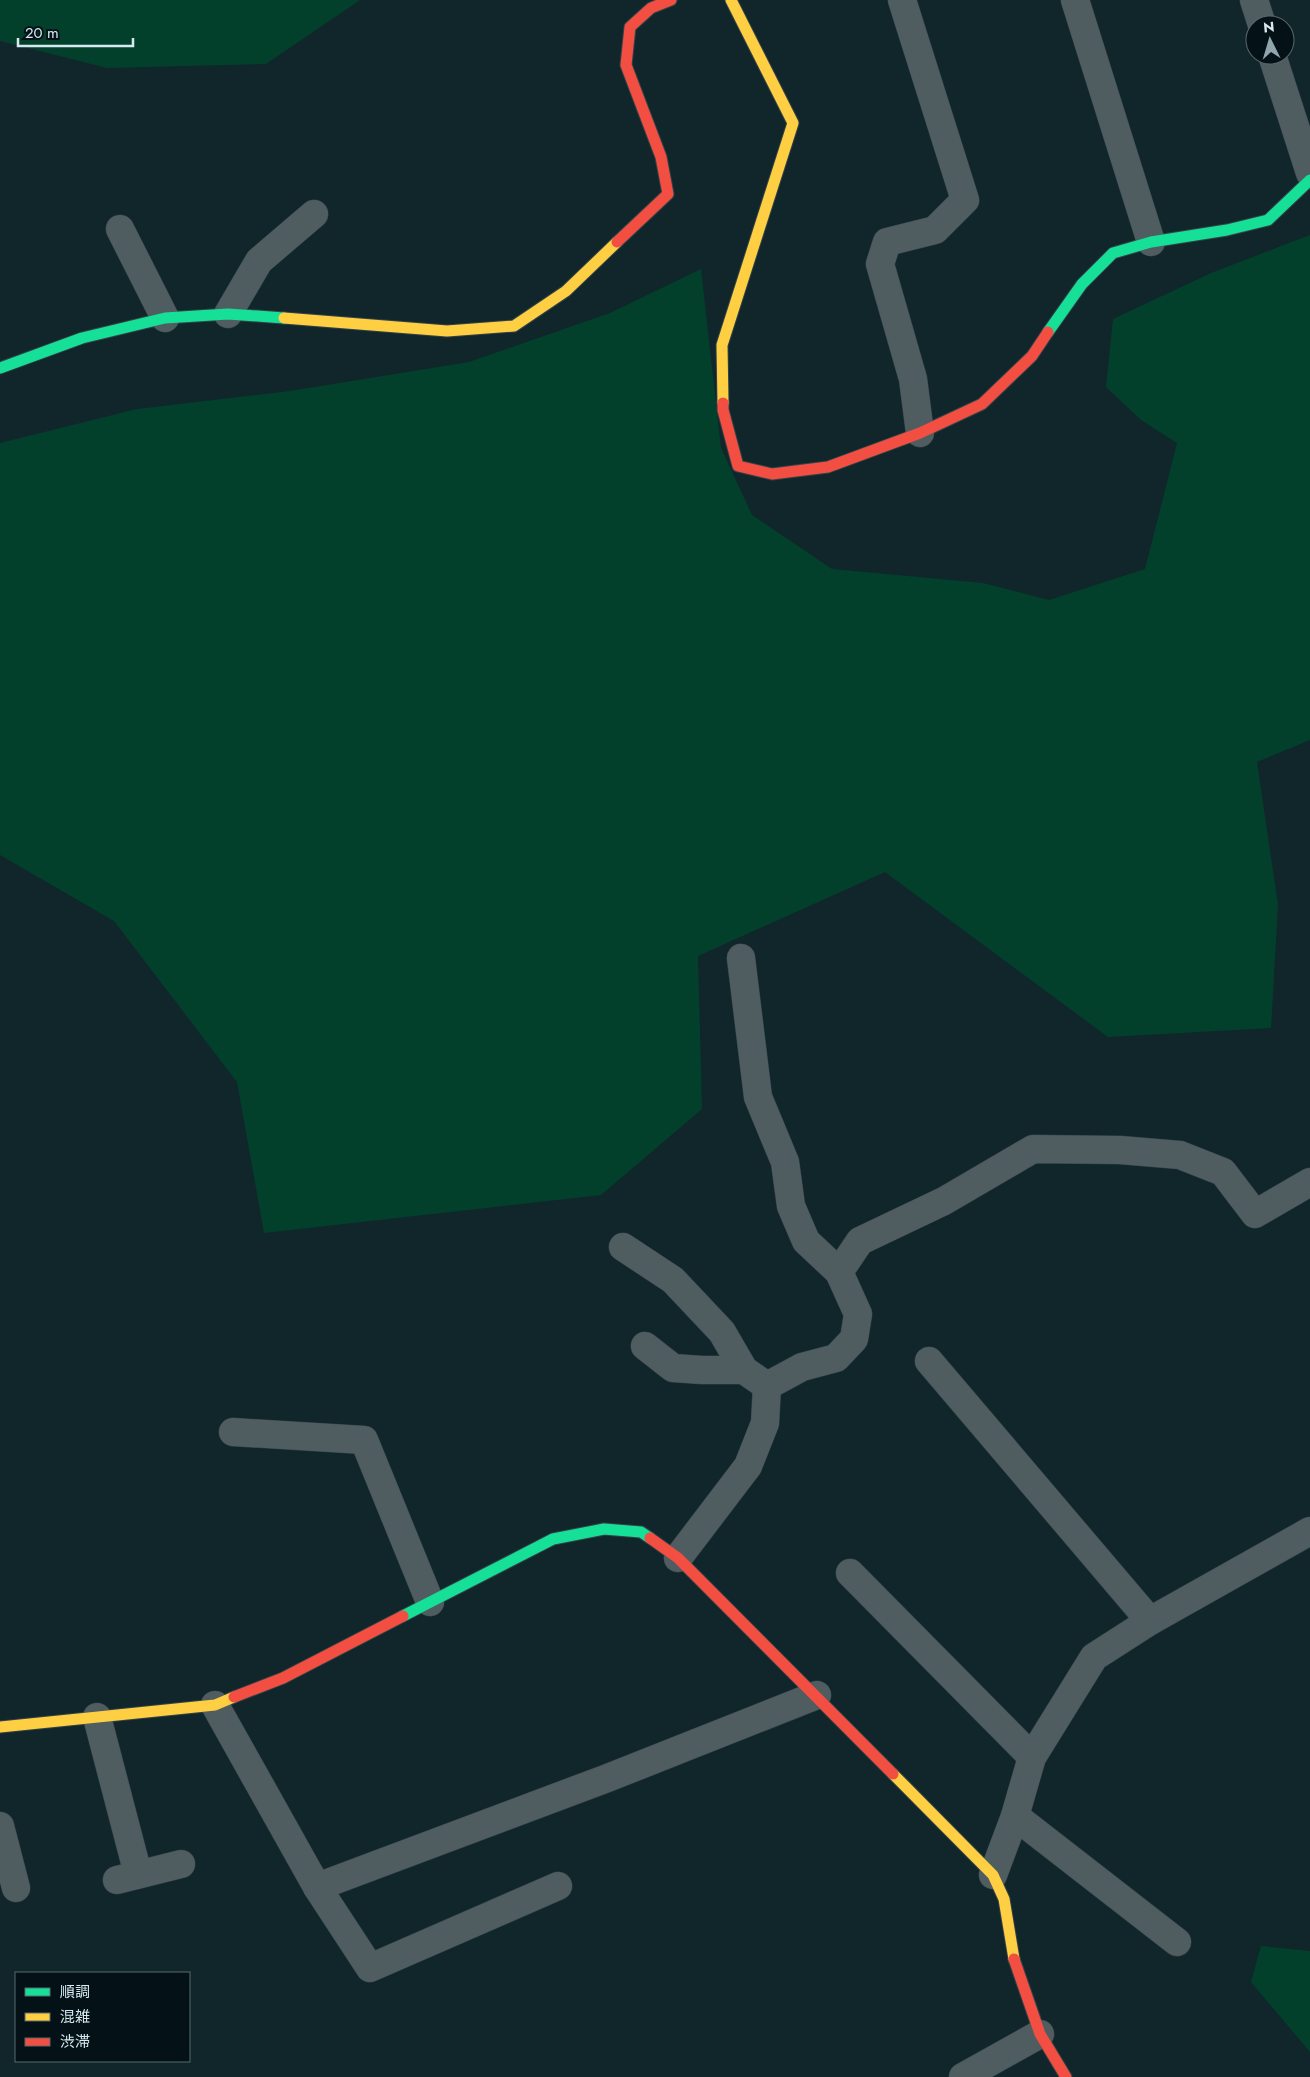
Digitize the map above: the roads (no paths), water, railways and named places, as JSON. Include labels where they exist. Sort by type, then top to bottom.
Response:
[{"type":"street","points":[[0,368],[82,338],[165,318],[228,314],[447,331],[514,326],[566,291],[668,194],[661,157],[626,65],[630,27],[651,8],[671,0]]},
{"type":"street","points":[[731,0],[793,123],[722,345],[723,410],[738,466],[772,474],[828,467],[920,433],[982,404],[1032,356],[1082,284],[1113,253],[1150,242],[1227,230],[1268,220],[1310,180]]},
{"type":"street","points":[[902,0],[965,200],[935,230],[887,242],[880,264],[913,379],[920,433]]},
{"type":"street","points":[[1075,0],[1150,242]]},
{"type":"street","points":[[1254,0],[1259,15]]},
{"type":"street","points":[[1275,65],[1310,173]]},
{"type":"street","points":[[228,314],[259,261],[314,214]]},
{"type":"street","points":[[120,229],[165,318]]},
{"type":"street","points":[[741,958],[758,1097],[786,1162],[792,1206],[806,1241],[839,1272],[858,1314],[854,1338],[836,1358],[802,1367],[767,1386]]},
{"type":"street","points":[[839,1272],[860,1241],[944,1201],[1033,1149],[1120,1150],[1180,1155],[1223,1172],[1255,1214],[1310,1182]]},
{"type":"street","points":[[624,1247],[673,1280],[722,1332],[744,1370],[767,1386]]},
{"type":"street","points":[[645,1346],[673,1368],[744,1370]]},
{"type":"street","points":[[929,1361],[1150,1621]]},
{"type":"street","points":[[678,1558],[748,1466],[765,1423],[767,1386]]},
{"type":"street","points":[[233,1432],[364,1440],[430,1602]]},
{"type":"street","points":[[0,1727],[215,1705],[283,1678],[553,1539],[604,1528],[641,1532],[678,1558],[817,1695],[993,1875],[1004,1898],[1015,1965],[1040,2034],[1066,2077]]},
{"type":"street","points":[[993,1875],[1015,1816],[1032,1757],[1094,1657],[1150,1621],[1310,1531]]},
{"type":"street","points":[[850,1573],[1032,1757]]},
{"type":"street","points":[[317,1887],[605,1779],[817,1695]]},
{"type":"street","points":[[215,1705],[317,1887],[370,1968],[558,1886]]},
{"type":"street","points":[[98,1717],[128,1877],[181,1864]]},
{"type":"street","points":[[1015,1816],[1177,1942]]},
{"type":"street","points":[[0,1826],[16,1888]]},
{"type":"street","points":[[963,2077],[1040,2034]]}]
